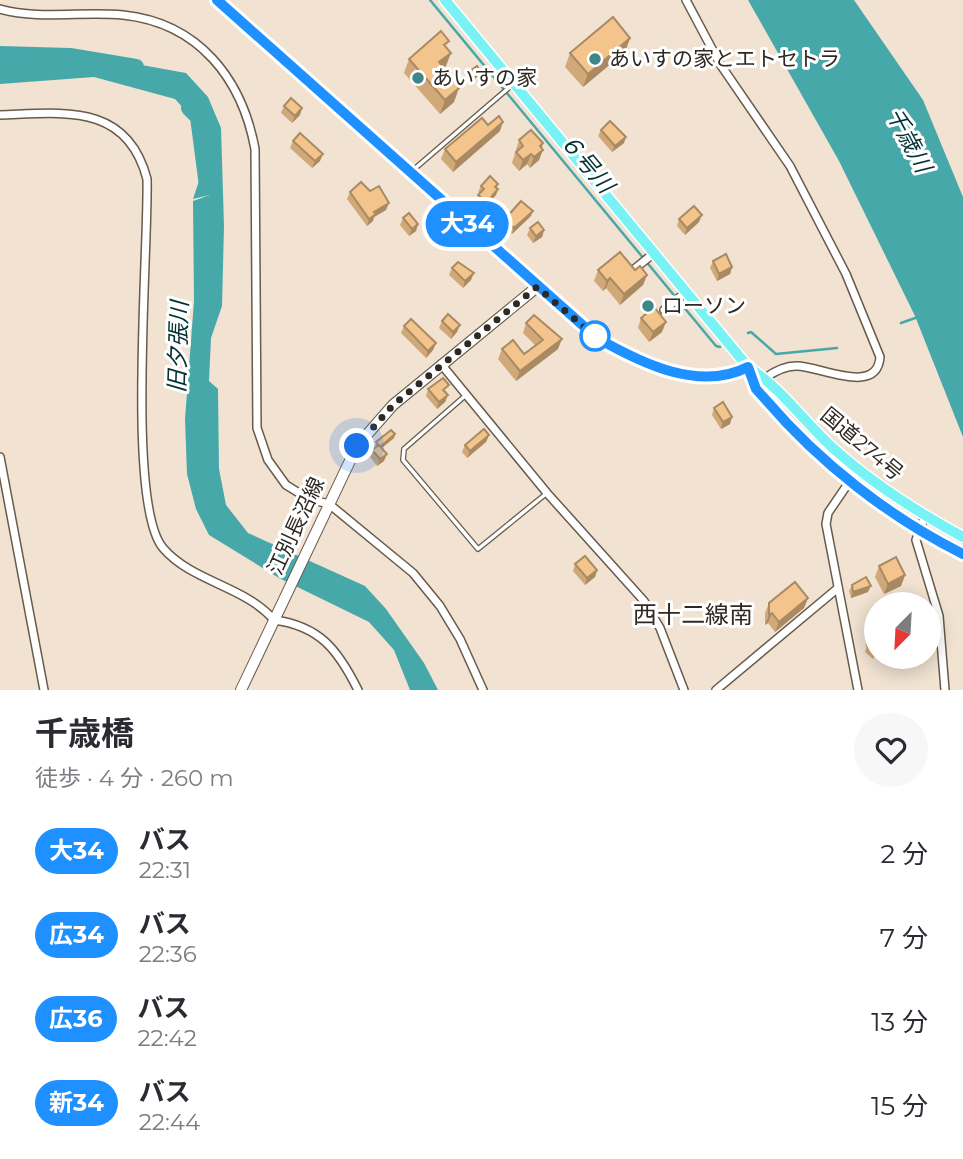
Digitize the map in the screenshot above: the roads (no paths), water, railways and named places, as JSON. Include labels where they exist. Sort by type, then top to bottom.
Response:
[{"type":"highway","name":"国道274号","points":[[444,0],[511,85],[748,367],[765,378],[808,424],[858,469],[928,518],[963,537]]},
{"type":"highway","name":"国道274号","points":[[748,367],[756,389],[775,411],[852,482],[918,530],[963,554]]},
{"type":"main road","points":[[217,0],[597,338],[642,362],[681,373],[733,374],[748,367]]},
{"type":"main road","name":"江別長沼線","points":[[241,690],[357,446],[393,405],[537,287]]},
{"type":"street","points":[[685,0],[720,64],[790,166],[846,274],[880,357],[875,371],[863,377],[847,377],[794,366],[777,370],[765,378]]},
{"type":"street","points":[[0,9],[41,15],[124,15],[151,22],[175,31],[197,45],[222,68],[238,92],[249,120],[255,149],[257,428],[268,460],[286,485],[309,499],[329,503],[413,573],[440,606],[460,639],[483,690]]},
{"type":"street","points":[[0,115],[89,116],[108,122],[126,138],[135,151],[147,179],[142,404],[146,499],[152,528],[163,547],[179,562],[261,605],[274,620],[294,623],[315,632],[338,654],[358,690]]},
{"type":"street","points":[[632,271],[652,255]]},
{"type":"street","points":[[664,310],[684,293]]},
{"type":"street","points":[[440,364],[547,493],[644,601],[660,628],[684,690]]},
{"type":"street","points":[[0,457],[44,690]]},
{"type":"street","points":[[858,469],[852,482],[828,513],[826,524],[858,690]]},
{"type":"street","points":[[928,518],[918,530],[916,540],[939,616],[945,690]]},
{"type":"street","points":[[716,690],[838,588]]},
{"type":"lane","points":[[410,173],[511,85]]},
{"type":"lane","points":[[466,395],[404,449],[403,460],[478,548],[547,493]]},
{"type":"water","name":"千歳川","points":[[748,0],[854,0],[923,100],[963,197],[963,437],[915,316],[839,161]]},
{"type":"water","points":[[0,52],[38,60],[136,64],[186,73],[208,97],[221,128],[224,226],[222,306],[211,338],[209,381],[218,389],[219,469],[226,505],[248,533],[365,586],[386,609],[424,663],[438,690],[410,690],[394,650],[369,622],[279,578],[209,535],[196,509],[187,474],[185,419],[194,301],[193,201],[210,195],[193,199],[208,154],[205,132],[175,99],[94,77],[0,84]]},
{"type":"waterway","name":"６号川","points":[[430,0],[716,346],[720,347]]},
{"type":"waterway","name":"旧夕張川","points":[[0,54],[70,56],[136,67]]},
{"type":"waterway","name":"旧夕張川","points":[[189,108],[198,117],[207,186]]},
{"type":"waterway","name":"６号川","points":[[901,323],[918,317]]},
{"type":"waterway","name":"６号川","points":[[748,333],[751,332],[776,354],[837,348]]},
{"type":"place","name":"あいすの家とエトセトラ","points":[[595,59]]},
{"type":"place","name":"あいすの家","points":[[418,78]]},
{"type":"place","name":"ローソン","points":[[648,306]]},
{"type":"district","name":"西十二線南","points":[[693,615]]}]
